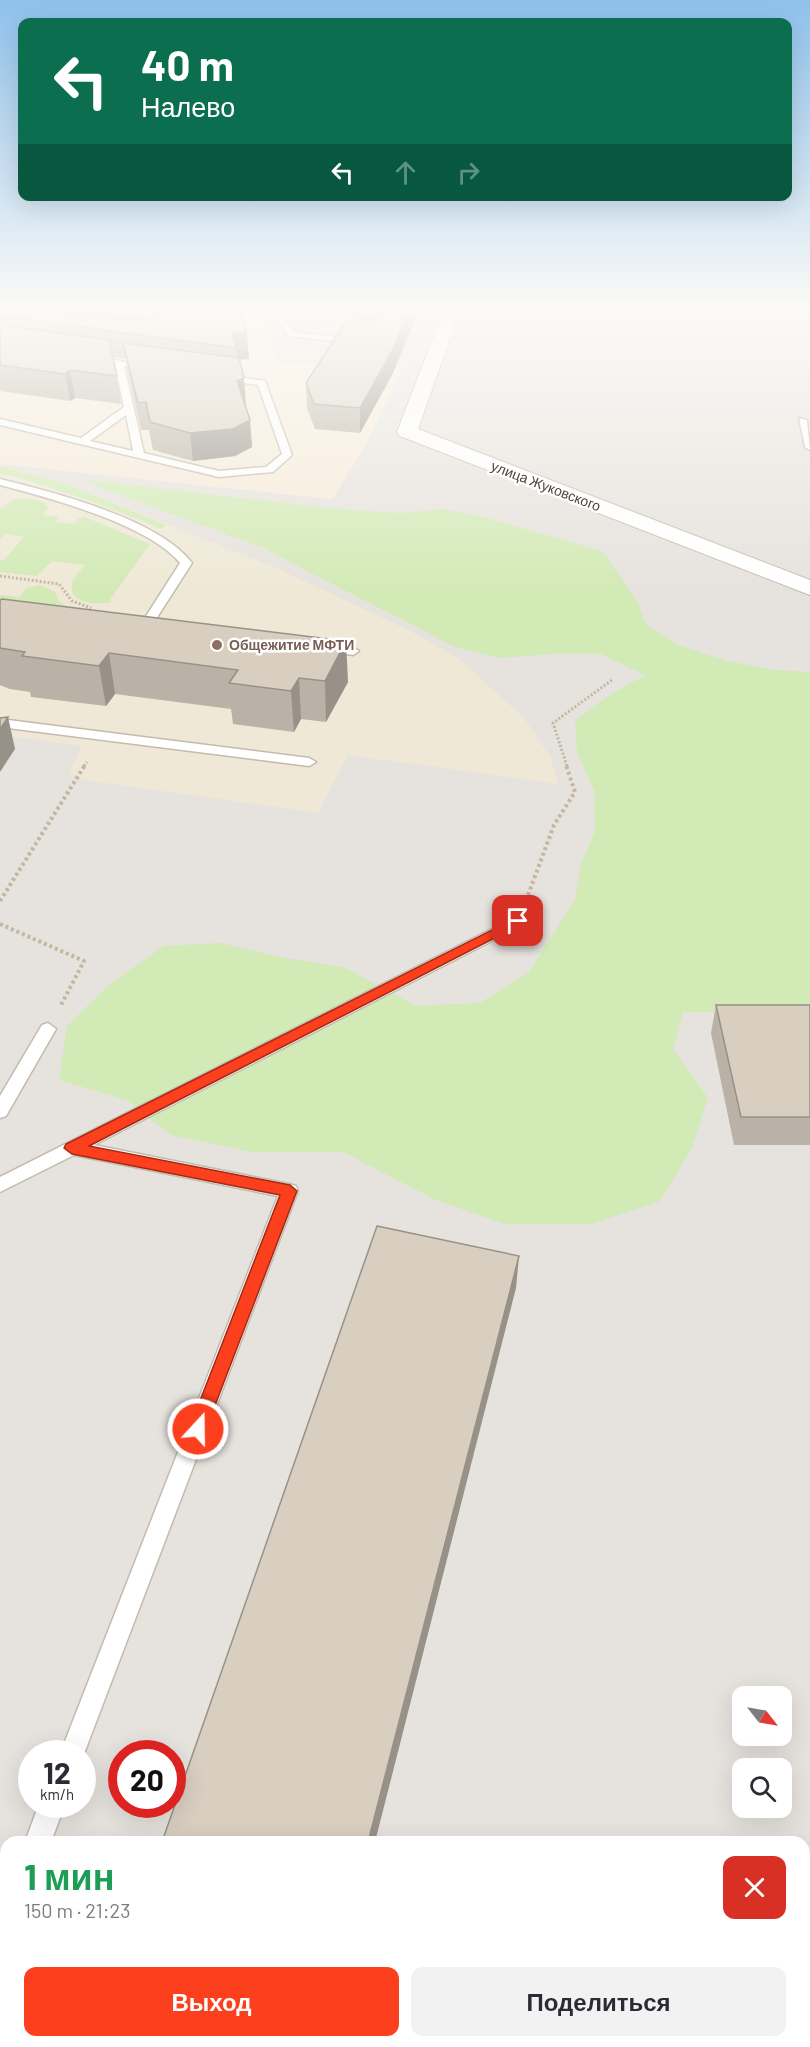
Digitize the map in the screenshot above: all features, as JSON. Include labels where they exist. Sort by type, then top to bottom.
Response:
[{"type":"street","name":"улица Жуковского","points":[[418,403],[407,432],[810,588]]},
{"type":"lane","points":[[128,403],[139,455]]},
{"type":"lane","points":[[0,422],[219,474],[269,470],[287,455],[269,403]]},
{"type":"lane","points":[[82,442],[129,408]]},
{"type":"lane","points":[[802,420],[810,447]]},
{"type":"lane","points":[[0,482],[75,504],[153,536],[182,553],[186,563],[145,627]]},
{"type":"lane","points":[[0,496],[13,485]]},
{"type":"lane","points":[[309,646],[353,651]]},
{"type":"lane","points":[[0,723],[309,762]]},
{"type":"lane","points":[[0,1185],[518,921]]},
{"type":"lane","points":[[0,1111],[48,1029]]},
{"type":"lane","points":[[72,1148],[290,1191],[77,1740]]},
{"type":"lane","points":[[40,1836],[47,1818]]},
{"type":"path","points":[[0,576],[59,584],[72,601],[91,608]]},
{"type":"path","points":[[518,921],[554,825],[575,792],[553,723],[612,680]]},
{"type":"path","points":[[0,901],[104,736]]},
{"type":"path","points":[[0,924],[84,962],[48,1029]]},
{"type":"shaded area","points":[[0,403],[386,403],[363,450],[332,499],[0,464]]},
{"type":"shaded area","points":[[386,403],[810,403],[810,1836],[0,1836],[0,464],[332,499],[363,450]]},
{"type":"shaded area","name":"Общежитие МФТИ","points":[[0,466],[70,485],[283,571],[410,631],[459,659],[524,718],[551,758],[558,784],[348,755],[318,813],[84,780],[69,774],[82,746],[0,735]]},
{"type":"green space","points":[[0,466],[70,485],[166,525],[162,529],[88,500],[13,476],[0,475]]},
{"type":"green space","points":[[86,480],[340,509],[403,513],[444,509],[487,518],[602,551],[637,601],[646,625],[680,646],[727,661],[775,670],[810,672],[810,1013],[683,1012],[673,1049],[708,1098],[691,1150],[660,1201],[591,1224],[505,1224],[436,1200],[343,1152],[252,1152],[171,1135],[127,1100],[59,1080],[67,1026],[110,984],[164,946],[221,943],[279,957],[346,968],[416,1006],[480,1003],[529,972],[575,900],[581,865],[595,831],[594,791],[577,752],[575,721],[608,696],[645,675],[601,654],[551,654],[499,658],[455,647],[261,547],[101,488]]},
{"type":"green space","points":[[29,498],[44,502],[48,508],[43,515],[59,517],[55,522],[74,524],[79,518],[85,517],[150,544],[109,601],[112,602],[93,603],[75,597],[72,592],[72,582],[85,565],[52,561],[37,576],[0,572],[0,560],[4,560],[24,537],[5,534],[0,539],[0,509],[15,499]]},
{"type":"green space","points":[[39,585],[55,592],[58,600],[74,611],[0,602],[0,595],[19,597],[27,588]]},
{"type":"building","points":[[146,403],[244,403],[250,420],[233,429],[190,433],[150,422]]},
{"type":"building","points":[[313,403],[363,403],[360,408]]},
{"type":"building","points":[[0,600],[346,641],[325,681],[299,678],[291,691],[229,683],[238,670],[109,653],[99,666],[22,656],[25,652],[0,648]]},
{"type":"building","points":[[8,717],[0,729],[0,718]]},
{"type":"building","points":[[716,1005],[810,1005],[810,1117],[741,1117]]},
{"type":"building","points":[[377,1226],[519,1256],[370,1836],[164,1836],[170,1818],[186,1818],[186,1773]]},
{"type":"place","name":"Общежитие МФТИ","points":[[217,645]]},
{"type":"route","points":[[198,1429],[290,1191],[72,1148],[518,921]]}]
